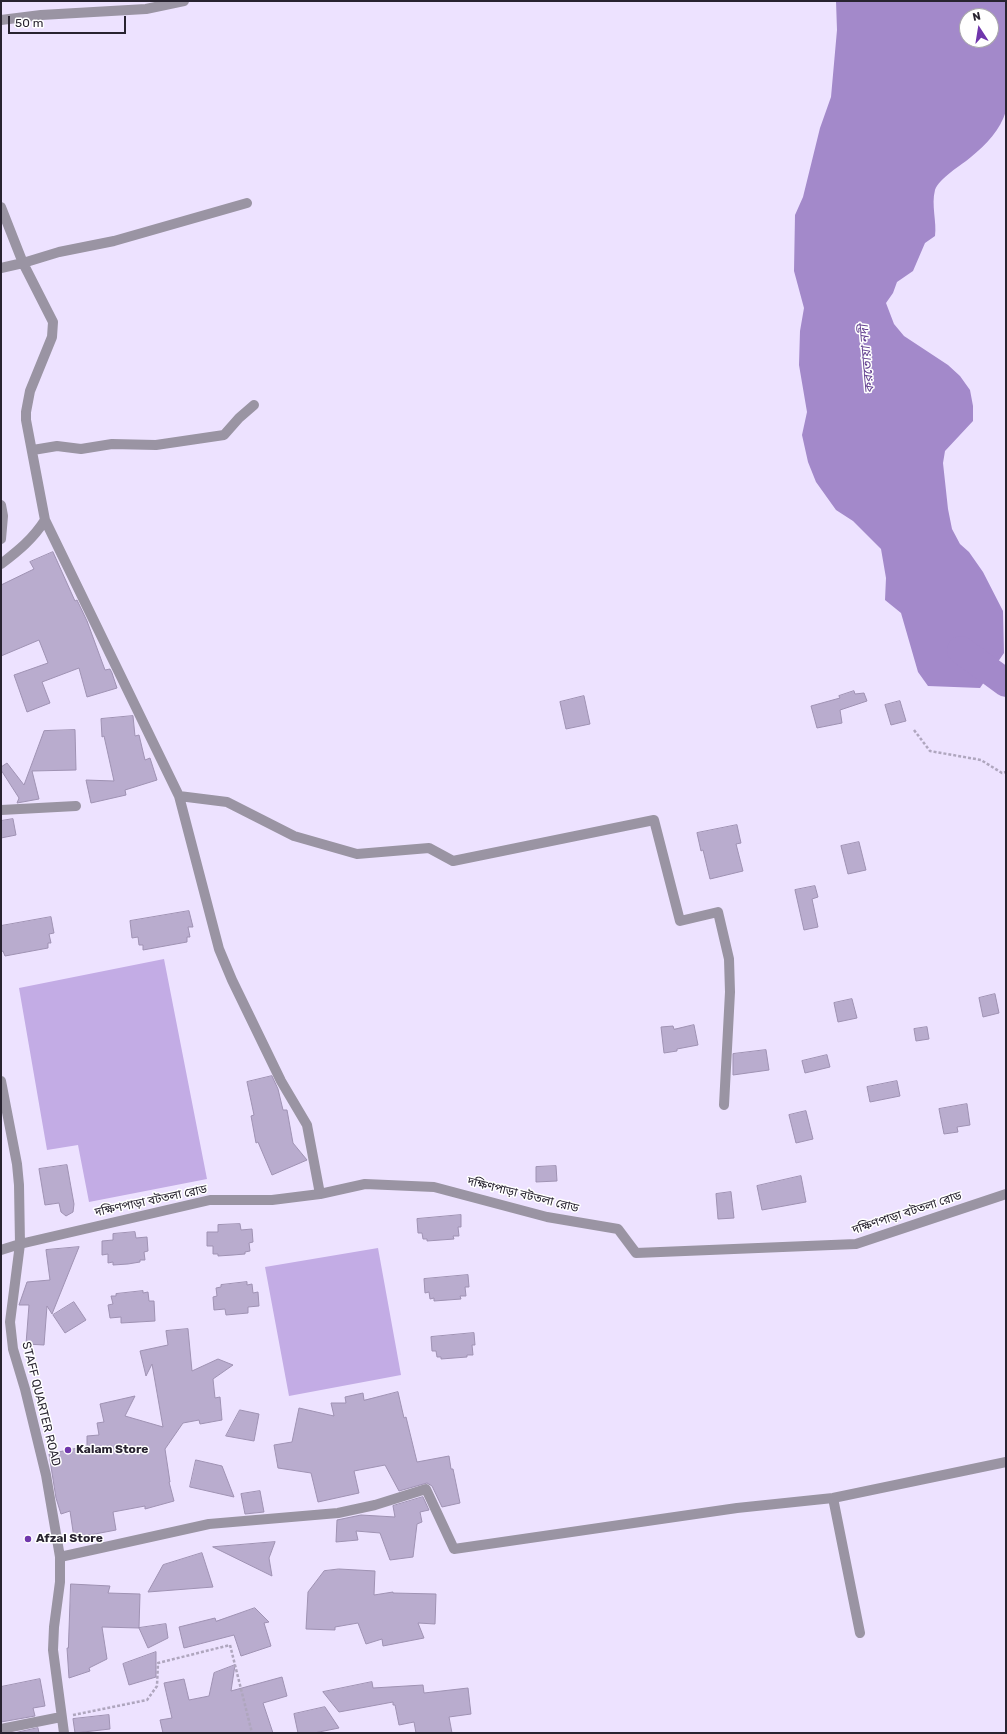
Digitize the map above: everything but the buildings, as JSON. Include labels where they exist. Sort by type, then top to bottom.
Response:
[{"type":"street","points":[[1,20],[41,15],[146,9],[184,1]]},
{"type":"street","points":[[1,268],[59,252],[114,241],[247,203]]},
{"type":"street","points":[[1,207],[23,263],[54,322],[52,337],[30,391],[26,412],[26,420],[33,450],[45,520],[179,796],[219,949],[232,980],[281,1081],[307,1125],[320,1194]]},
{"type":"street","points":[[33,450],[57,446],[81,450],[112,444],[156,445],[224,435],[239,418],[254,405]]},
{"type":"street","points":[[1,505],[3,516],[1,539]]},
{"type":"street","points":[[1,564],[26,545],[45,520]]},
{"type":"street","points":[[179,796],[227,802],[294,836],[357,854],[430,848],[453,861],[654,820],[680,921],[718,912],[730,959],[730,992],[724,1105]]},
{"type":"street","points":[[1,810],[76,806]]},
{"type":"street","name":"STAFF QUARTER ROAD","points":[[1,1081],[17,1164],[20,1244],[10,1312],[11,1335],[46,1476],[60,1557],[60,1582],[54,1627],[53,1650],[64,1733]]},
{"type":"street","name":"দক্ষিণপাড়া বটতলা রোড","points":[[1,1250],[20,1244],[210,1200],[272,1200],[320,1194],[365,1184],[434,1187],[547,1217],[618,1229],[636,1252],[856,1244],[1006,1194]]},
{"type":"street","points":[[60,1557],[208,1524],[338,1513],[375,1505],[426,1489],[454,1549],[737,1508],[833,1498],[1006,1462]]},
{"type":"street","points":[[833,1498],[860,1633]]},
{"type":"street","points":[[1,1730],[61,1718]]},
{"type":"path","points":[[914,730],[930,751],[981,760],[1002,773],[1006,772]]},
{"type":"path","points":[[61,1718],[147,1700],[157,1686],[158,1663],[230,1646],[252,1733]]},
{"type":"shaded area","points":[[164,959],[207,1179],[89,1202],[78,1145],[47,1150],[19,988]]},
{"type":"shaded area","points":[[378,1248],[401,1375],[289,1396],[265,1267]]},
{"type":"water","points":[[836,1],[1006,1],[1006,111],[997,130],[988,142],[937,185],[934,196],[935,236],[925,243],[913,271],[897,282],[893,293],[886,303],[894,324],[904,336],[948,365],[960,376],[970,390],[973,406],[973,421],[945,451],[943,463],[948,509],[952,529],[960,544],[969,552],[983,572],[1003,611],[1004,653],[980,688],[928,686],[918,672],[901,613],[885,600],[886,578],[881,549],[853,521],[836,510],[816,482],[808,462],[802,435],[807,412],[799,365],[800,331],[804,308],[794,271],[795,215],[803,197],[820,128],[831,97],[837,30]]},
{"type":"waterway","name":"করতোয়া নদী","points":[[961,650],[1006,683]]},
{"type":"place","name":"Kalam Store","points":[[68,1450]]},
{"type":"place","name":"Afzal Store","points":[[28,1539]]}]
